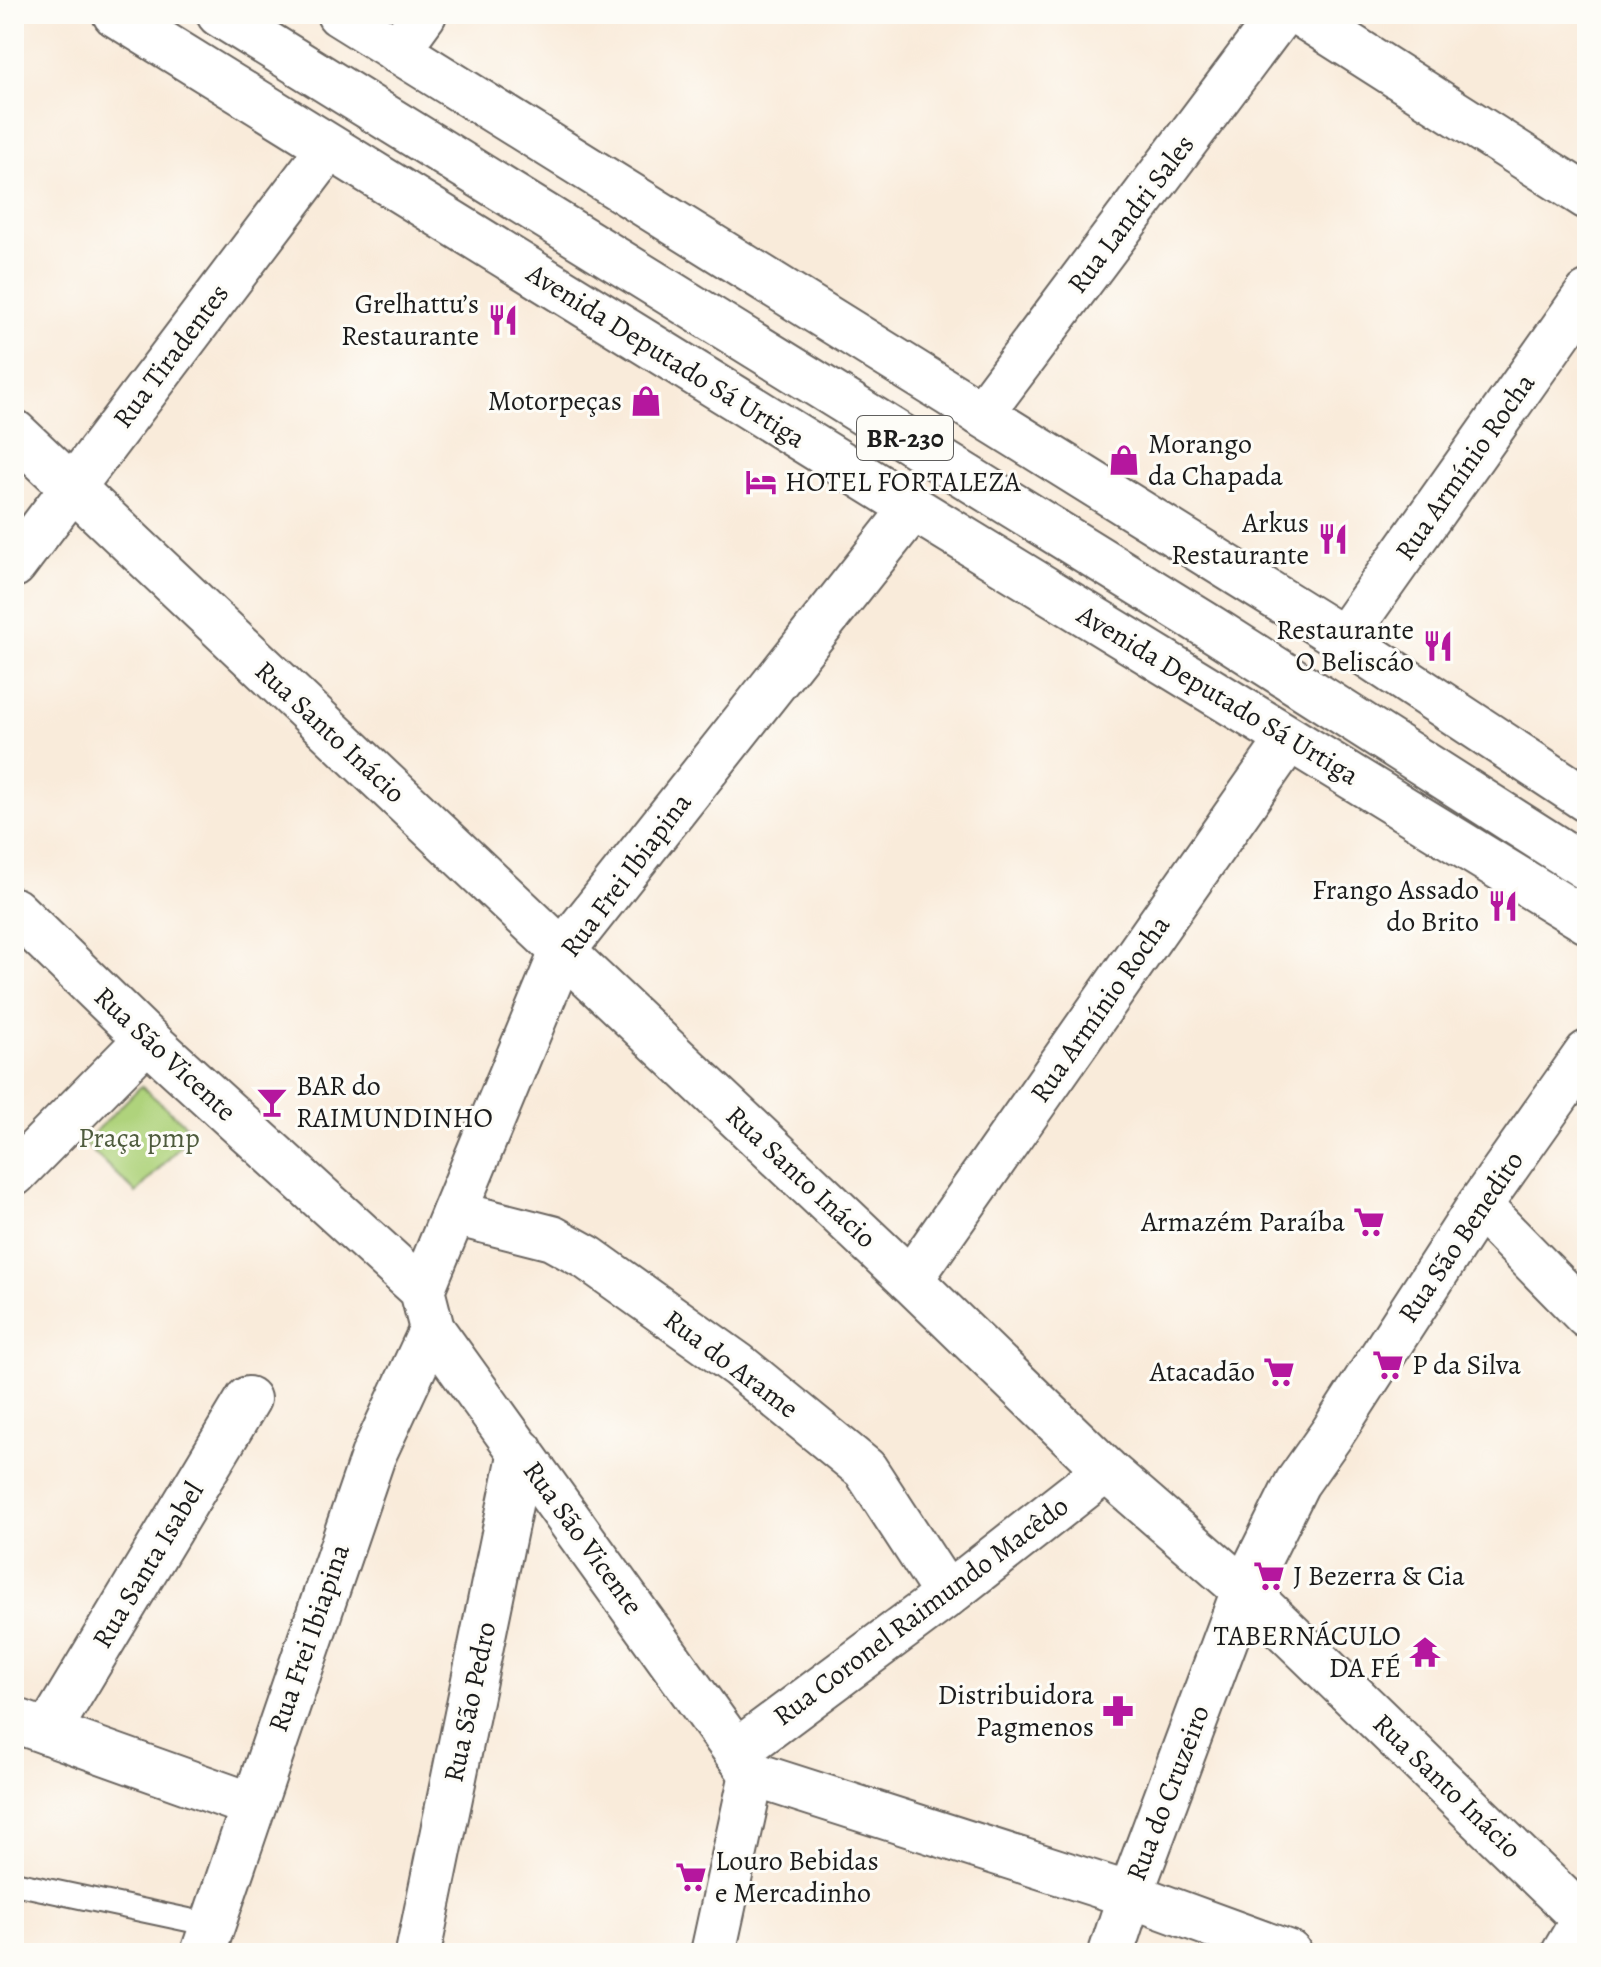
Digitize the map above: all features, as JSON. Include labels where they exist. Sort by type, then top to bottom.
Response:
[{"type":"main road","name":"Avenida Deputado Sá Urtiga","points":[[115,14],[1587,921]]},
{"type":"main road","name":"BR-230","points":[[219,14],[1211,628],[1587,868]]},
{"type":"main road","points":[[339,14],[1343,639],[1587,800]]},
{"type":"main road","points":[[397,51],[424,14]]},
{"type":"main road","name":"Rua Landri Sales","points":[[981,414],[1281,14]]},
{"type":"main road","points":[[1300,14],[1587,197]]},
{"type":"main road","name":"Rua Tiradentes","points":[[14,565],[329,148]]},
{"type":"main road","name":"Rua Armínio Rocha","points":[[1343,639],[1587,294]]},
{"type":"main road","name":"Rua Santo Inácio","points":[[14,432],[910,1280],[1106,1470],[1244,1590],[1580,1927]]},
{"type":"main road","name":"Rua Frei Ibiapina","points":[[207,1939],[373,1456],[427,1310],[454,1213],[562,952],[913,508]]},
{"type":"main road","name":"Rua Armínio Rocha","points":[[910,1280],[1289,739]]},
{"type":"main road","name":"Rua São Vicente","points":[[14,910],[427,1310],[521,1451],[744,1763]]},
{"type":"main road","points":[[14,1174],[147,1039]]},
{"type":"main road","name":"Rua São Benedito","points":[[1244,1590],[1297,1483],[1479,1206],[1587,1053]]},
{"type":"main road","points":[[1479,1206],[1587,1316]]},
{"type":"main road","name":"Rua do Arame","points":[[454,1213],[552,1238],[588,1258],[738,1365],[865,1469],[947,1595]]},
{"type":"main road","name":"Rua Santa Isabel","points":[[31,1726],[248,1399]]},
{"type":"main road","name":"Rua São Pedro","points":[[418,1953],[521,1451]]},
{"type":"main road","name":"Rua Coronel Raimundo Macêdo","points":[[744,1763],[947,1595],[1106,1470]]},
{"type":"main road","name":"Rua do Cruzeiro","points":[[1111,1953],[1244,1590]]},
{"type":"main road","points":[[31,1726],[252,1805]]},
{"type":"main road","points":[[713,1953],[744,1763],[1130,1895],[1289,1953]]},
{"type":"lane","points":[[14,1883],[207,1939]]},
{"type":"green space","name":"Praça pmp","points":[[141,1086],[194,1132],[136,1193],[84,1143]]},
{"type":"place","name":"Grelhattu’s Restaurante","points":[[503,320]]},
{"type":"place","name":"Motorpeças","points":[[646,401]]},
{"type":"place","name":"Morango da Chapada","points":[[1124,460]]},
{"type":"place","name":"HOTEL FORTALEZA","points":[[761,482]]},
{"type":"place","name":"Arkus Restaurante","points":[[1333,539]]},
{"type":"place","name":"Restaurante O Beliscáo","points":[[1438,646]]},
{"type":"place","name":"Frango Assado do Brito","points":[[1503,906]]},
{"type":"place","name":"BAR do RAIMUNDINHO","points":[[272,1102]]},
{"type":"place","name":"Armazém Paraíba","points":[[1369,1222]]},
{"type":"place","name":"P da Silva","points":[[1388,1365]]},
{"type":"place","name":"Atacadão","points":[[1279,1372]]},
{"type":"place","name":"J Bezerra & Cia","points":[[1269,1576]]},
{"type":"place","name":"TABERNÁCULO DA FÉ","points":[[1425,1652]]},
{"type":"place","name":"Distribuidora Pagmenos","points":[[1118,1711]]},
{"type":"place","name":"Louro Bebidas e Mercadinho","points":[[691,1877]]}]
